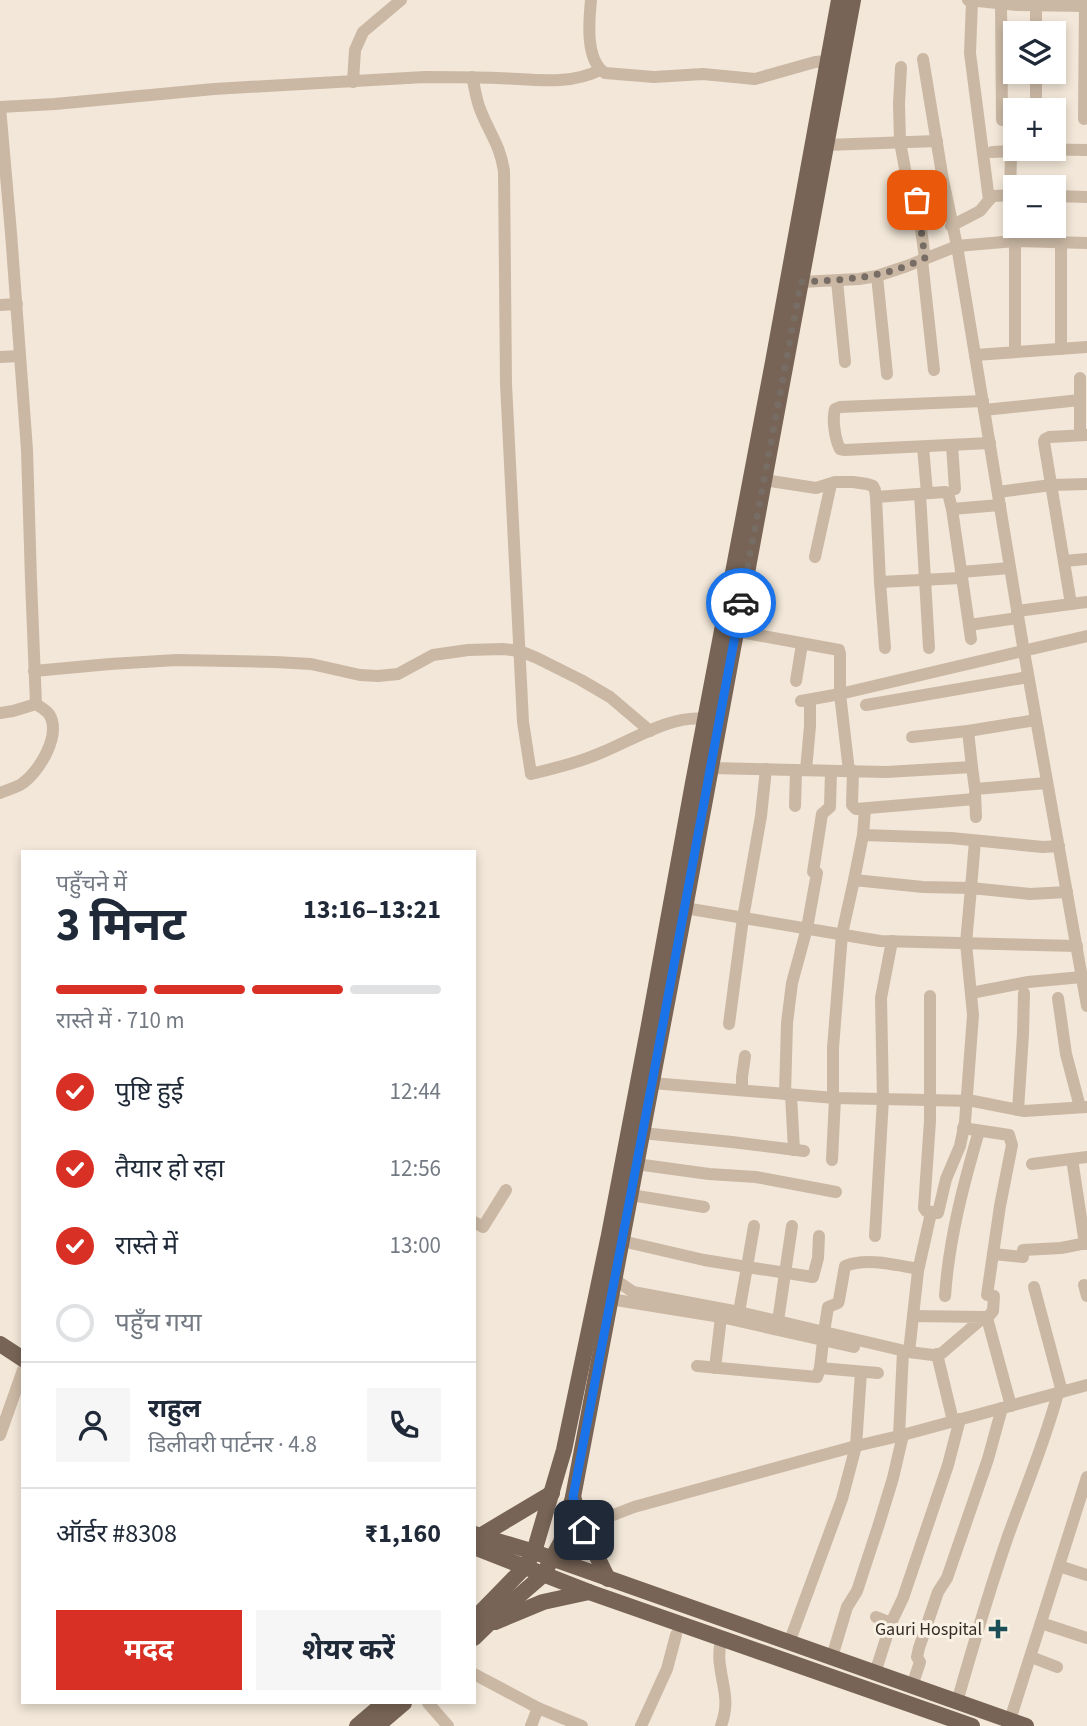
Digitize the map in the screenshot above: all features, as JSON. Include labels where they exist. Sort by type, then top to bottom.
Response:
[{"type":"main road","points":[[481,1622],[534,1552],[564,1450],[649,1030],[839,0]]},
{"type":"main road","points":[[481,1622],[543,1575],[561,1542],[573,1497],[853,0]]},
{"type":"main road","points":[[0,1344],[21,1358]]},
{"type":"main road","points":[[0,1354],[21,1369]]},
{"type":"main road","points":[[476,1539],[552,1493]]},
{"type":"main road","points":[[573,1497],[584,1530],[608,1579]]},
{"type":"main road","points":[[476,1539],[534,1552],[1026,1726]]},
{"type":"main road","points":[[476,1539],[543,1575],[972,1726]]},
{"type":"main road","points":[[481,1622],[543,1602],[589,1592]]},
{"type":"main road","points":[[357,1726],[383,1704]]},
{"type":"main road","points":[[377,1726],[403,1704]]},
{"type":"street","points":[[353,82],[355,50],[363,32],[401,0]]},
{"type":"street","points":[[591,0],[590,36],[596,62],[606,74],[635,77],[703,74],[755,79],[828,61]]},
{"type":"street","points":[[989,200],[970,53],[970,0],[1086,4],[1084,119]]},
{"type":"street","points":[[1001,3],[1002,120]]},
{"type":"street","points":[[1036,3],[1036,21]]},
{"type":"street","points":[[923,59],[1087,1006]]},
{"type":"street","points":[[901,68],[900,142],[910,196],[917,200],[945,193]]},
{"type":"street","points":[[36,704],[27,450],[0,107],[214,89],[425,77],[561,80],[579,78],[600,70]]},
{"type":"street","points":[[472,77],[480,108],[497,142],[504,171],[506,384],[523,722],[531,774],[590,758],[677,721],[705,719]]},
{"type":"street","points":[[826,145],[937,141]]},
{"type":"street","points":[[1066,150],[1087,150]]},
{"type":"street","points":[[992,152],[1003,151]]},
{"type":"street","points":[[951,226],[980,211],[993,196],[1003,195]]},
{"type":"street","points":[[1066,196],[1087,197]]},
{"type":"street","points":[[917,200],[934,370]]},
{"type":"street","points":[[801,282],[877,276],[957,246],[1015,241],[1087,243]]},
{"type":"street","points":[[1015,241],[1015,352]]},
{"type":"street","points":[[1061,242],[1061,349]]},
{"type":"street","points":[[877,276],[887,374]]},
{"type":"street","points":[[837,281],[845,362]]},
{"type":"street","points":[[0,305],[17,304]]},
{"type":"street","points":[[975,355],[1087,347]]},
{"type":"street","points":[[0,357],[20,356]]},
{"type":"street","points":[[1071,604],[1044,442],[1045,439],[1084,435],[1080,378]]},
{"type":"street","points":[[990,443],[845,450],[840,449],[837,444],[834,415],[835,410],[840,407],[984,405],[1080,400]]},
{"type":"street","points":[[952,445],[955,489]]},
{"type":"street","points":[[923,447],[924,579],[929,648]]},
{"type":"street","points":[[764,480],[816,488],[842,482],[873,486],[876,497],[885,648]]},
{"type":"street","points":[[815,557],[831,484]]},
{"type":"street","points":[[998,492],[1051,485],[1087,484]]},
{"type":"street","points":[[876,497],[948,493],[971,639]]},
{"type":"street","points":[[952,509],[1000,506]]},
{"type":"street","points":[[1064,561],[1087,559]]},
{"type":"street","points":[[880,582],[1010,568]]},
{"type":"street","points":[[969,625],[1087,602]]},
{"type":"street","points":[[735,631],[839,650],[840,694],[851,771],[852,805],[856,809],[1047,783]]},
{"type":"street","points":[[795,806],[810,726],[806,700],[1087,636]]},
{"type":"street","points":[[796,681],[802,644]]},
{"type":"street","points":[[34,671],[177,660],[312,664],[360,675],[378,676],[398,674],[433,655],[453,651],[503,649],[520,651],[559,668],[610,697],[650,731]]},
{"type":"street","points":[[866,705],[1028,677]]},
{"type":"street","points":[[0,713],[36,704]]},
{"type":"street","points":[[0,793],[23,783],[38,768],[46,754],[53,724],[48,712],[36,704]]},
{"type":"street","points":[[912,737],[1036,720]]},
{"type":"street","points":[[968,731],[976,817]]},
{"type":"street","points":[[711,768],[886,772],[972,767]]},
{"type":"street","points":[[729,1024],[766,769]]},
{"type":"street","points":[[785,1094],[790,996],[807,928],[822,814],[830,807],[831,771]]},
{"type":"street","points":[[832,1160],[833,1048],[842,934],[863,835],[865,809]]},
{"type":"street","points":[[863,835],[1059,846]]},
{"type":"street","points":[[832,1657],[847,1607],[857,1591],[893,1478],[901,1435],[905,1353],[913,1316],[918,1269],[934,1213],[960,1146],[963,1129],[973,1015],[966,943],[975,841]]},
{"type":"street","points":[[854,880],[1030,894],[1067,892]]},
{"type":"street","points":[[685,908],[880,941],[1077,946]]},
{"type":"street","points":[[875,1236],[883,1099],[881,998],[892,941]]},
{"type":"street","points":[[971,993],[1028,982],[1082,977]]},
{"type":"street","points":[[1018,1110],[1024,993]]},
{"type":"street","points":[[930,996],[931,1100],[924,1208],[934,1213],[956,1217]]},
{"type":"street","points":[[652,1083],[834,1098],[967,1101],[1018,1110],[1084,1107],[1066,1054],[1058,998]]},
{"type":"street","points":[[742,1090],[745,1056]]},
{"type":"street","points":[[642,1133],[799,1151],[791,1095],[785,1094]]},
{"type":"street","points":[[610,1299],[721,1317],[905,1353],[942,1353],[993,1311],[993,1254],[1012,1146],[1009,1135],[963,1129]]},
{"type":"street","points":[[945,1296],[956,1217],[979,1131]]},
{"type":"street","points":[[1032,1164],[1087,1157]]},
{"type":"street","points":[[993,1254],[1023,1254],[1086,1244],[1072,1159]]},
{"type":"street","points":[[636,1164],[756,1177],[836,1192]]},
{"type":"street","points":[[476,1223],[483,1227],[506,1189]]},
{"type":"street","points":[[631,1195],[704,1207]]},
{"type":"street","points":[[739,1312],[754,1226]]},
{"type":"street","points":[[778,1321],[792,1226]]},
{"type":"street","points":[[622,1241],[704,1260],[813,1278],[818,1258],[819,1236]]},
{"type":"street","points":[[696,1366],[814,1378],[819,1375],[828,1338],[828,1307],[838,1303],[845,1266],[868,1262],[918,1269]]},
{"type":"street","points":[[614,1279],[633,1292],[778,1321],[828,1338]]},
{"type":"street","points":[[957,1702],[979,1624],[1060,1393],[1034,1287]]},
{"type":"street","points":[[913,1316],[986,1317]]},
{"type":"street","points":[[715,1368],[721,1317]]},
{"type":"street","points":[[912,1686],[920,1662],[917,1657],[919,1648],[938,1592],[947,1578],[1006,1407],[986,1317]]},
{"type":"street","points":[[875,1672],[948,1465],[957,1420],[937,1354]]},
{"type":"street","points":[[820,1368],[877,1373]]},
{"type":"street","points":[[789,1643],[842,1499],[856,1446],[861,1372]]},
{"type":"street","points":[[0,1435],[21,1376]]},
{"type":"street","points":[[561,1542],[603,1519],[634,1507],[1087,1385]]},
{"type":"street","points":[[1010,1720],[1059,1566],[1082,1505],[1087,1478]]},
{"type":"street","points":[[1059,1566],[1087,1575]]},
{"type":"street","points":[[876,1617],[891,1623]]},
{"type":"street","points":[[1041,1623],[1087,1638]]},
{"type":"street","points":[[641,1726],[667,1670],[676,1635]]},
{"type":"street","points":[[721,1637],[720,1665],[726,1705],[721,1726]]},
{"type":"street","points":[[1031,1657],[1057,1667]]},
{"type":"street","points":[[476,1675],[538,1708],[582,1726]]},
{"type":"street","points":[[429,1704],[448,1726]]},
{"type":"street","points":[[531,1726],[538,1708]]},
{"type":"way so far","points":[[741,603],[801,282],[877,276],[925,258],[917,200]]},
{"type":"place","name":"Gauri Hospital","points":[[998,1629]]},
{"type":"route","points":[[584,1530],[573,1497],[741,603]]}]
